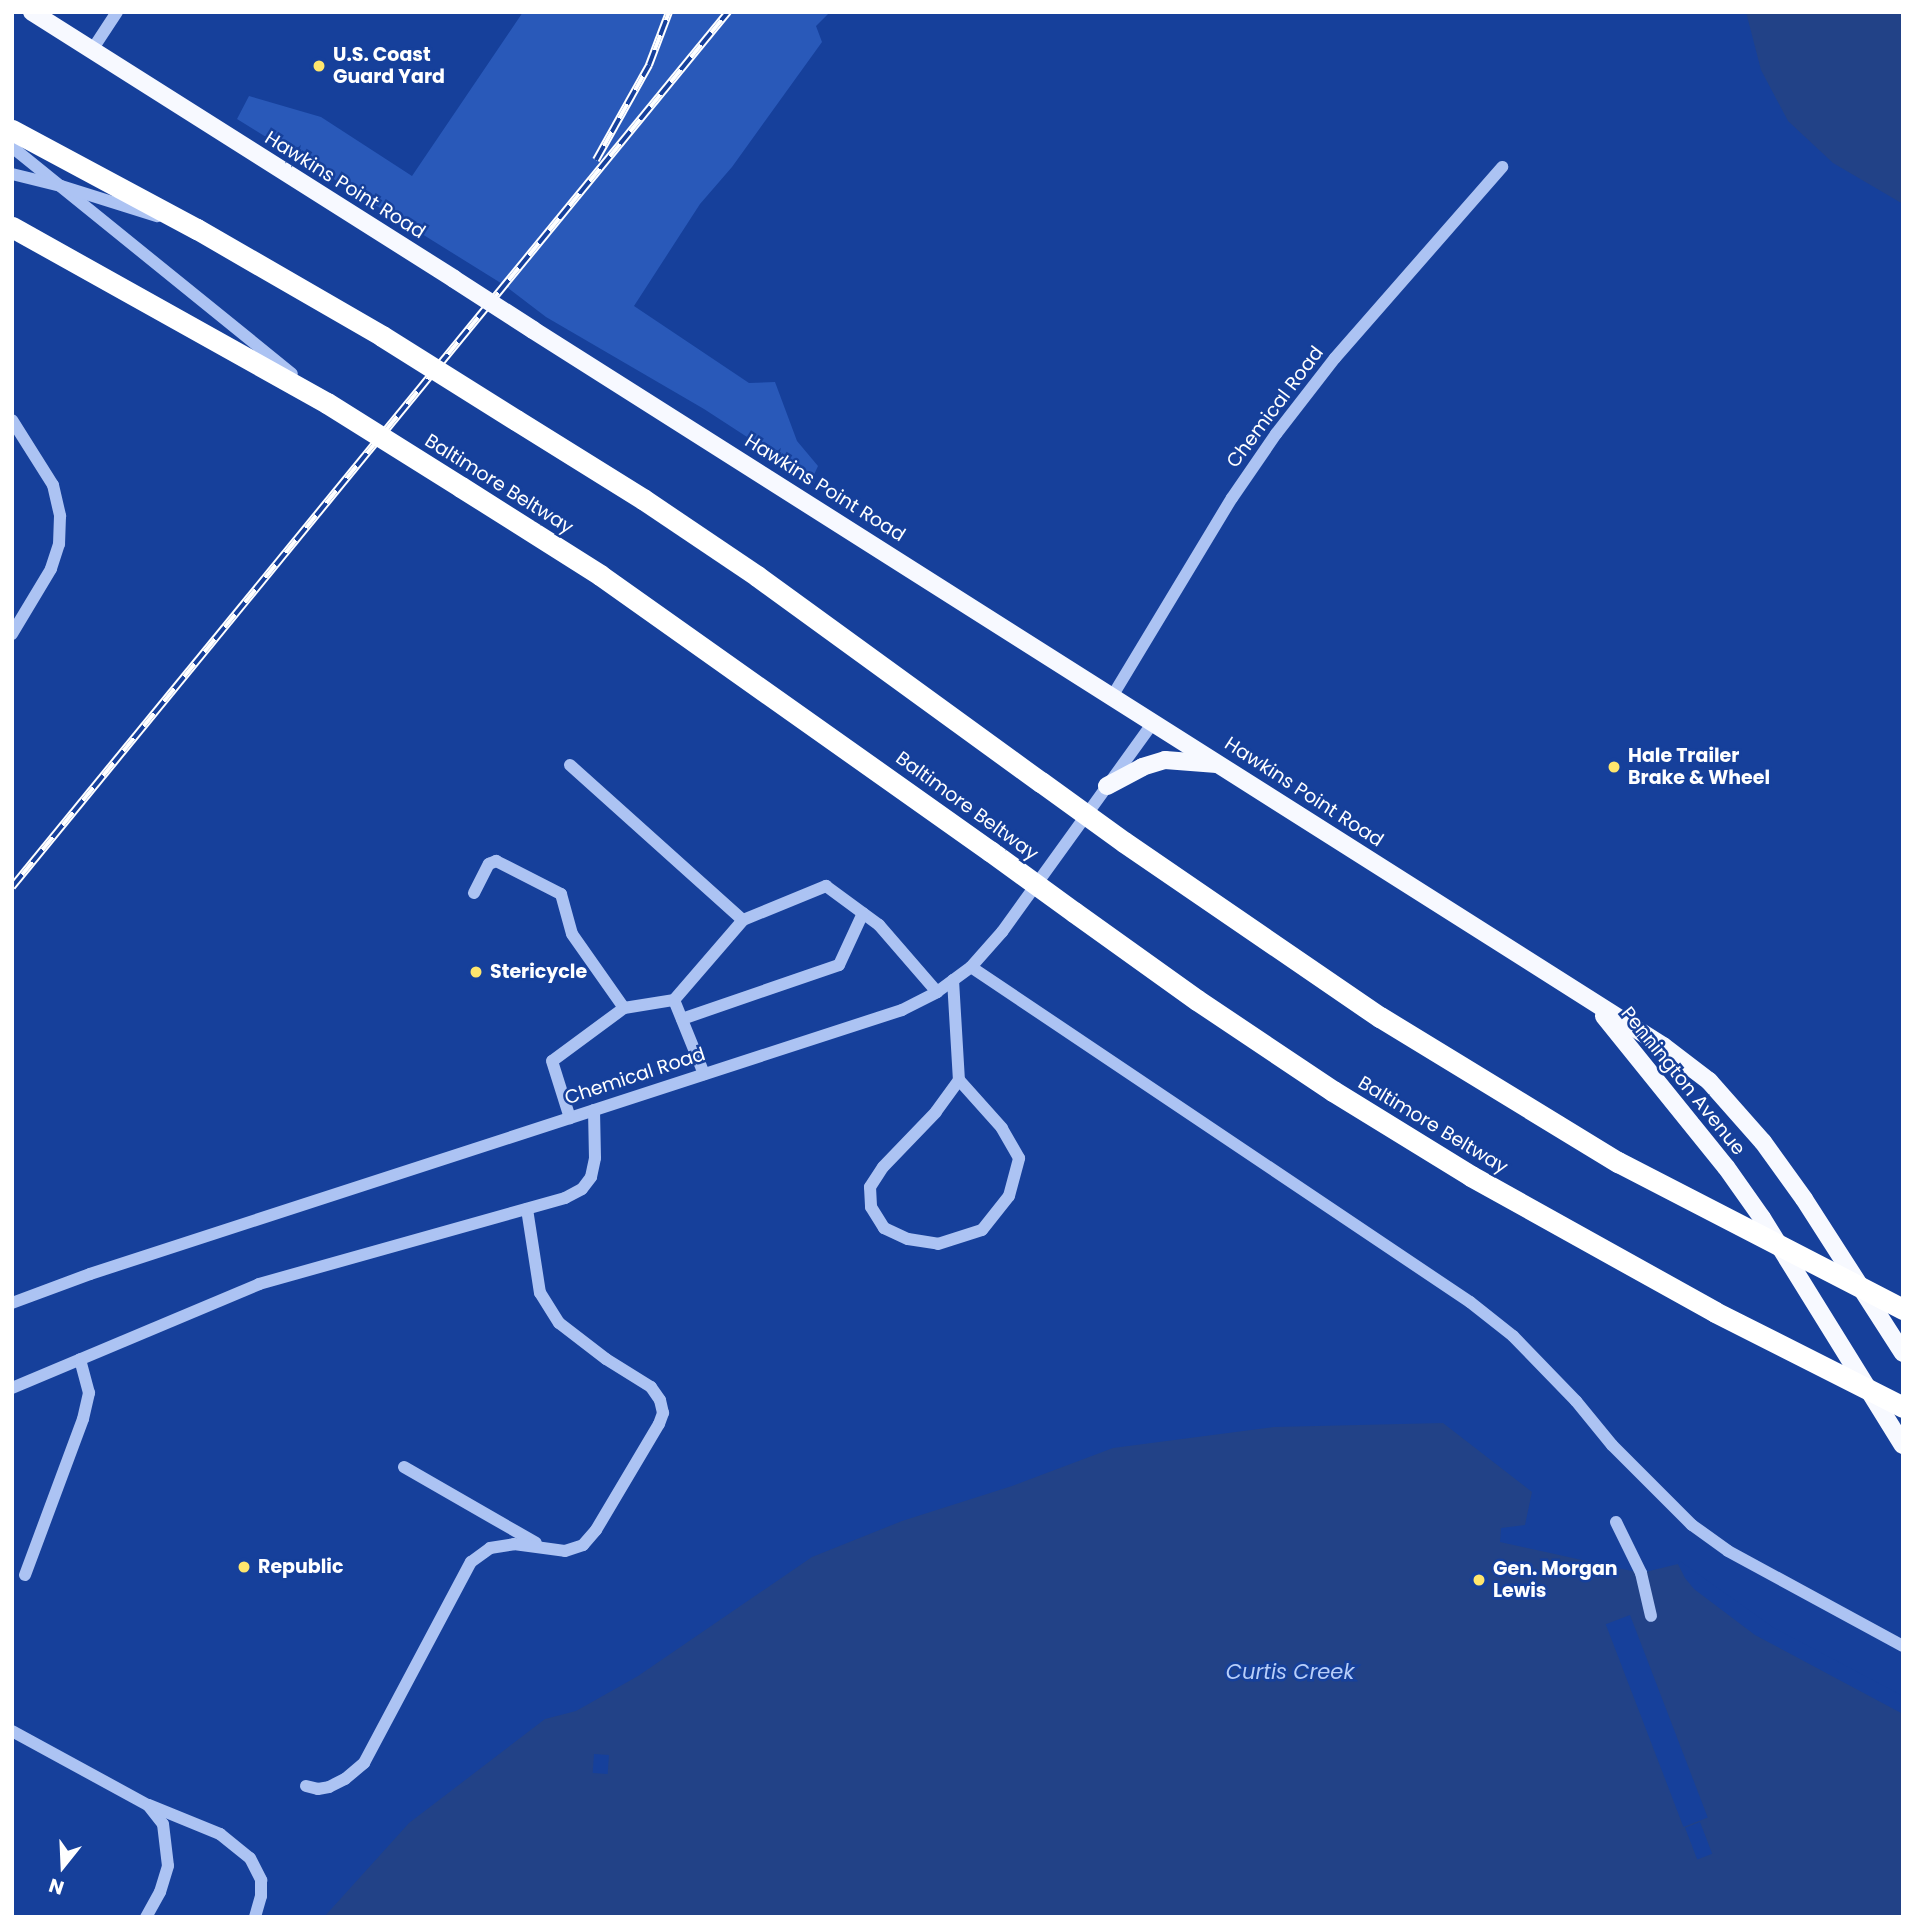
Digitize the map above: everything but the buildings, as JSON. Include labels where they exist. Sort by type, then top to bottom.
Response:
[{"type":"highway","points":[[12,130],[197,229],[382,336],[643,499],[757,576],[1124,842],[1380,1017],[1618,1162],[1903,1310]]},
{"type":"highway","name":"Baltimore Beltway","points":[[12,228],[327,403],[656,613],[1197,1000],[1356,1105],[1581,1240],[1715,1312],[1903,1407]]},
{"type":"main road","name":"Hawkins Point Road","points":[[32,12],[1154,720],[1593,1003]]},
{"type":"main road","points":[[1107,786],[1142,767],[1164,760],[1222,764]]},
{"type":"main road","name":"Pennington Avenue","points":[[1593,1003],[1663,1046],[1709,1081],[1763,1142],[1804,1199],[1903,1353]]},
{"type":"main road","name":"Pennington Avenue","points":[[1593,1003],[1726,1167],[1762,1218],[1903,1445]]},
{"type":"street","points":[[92,50],[117,12]]},
{"type":"street","points":[[12,147],[327,403]]},
{"type":"street","name":"Chemical Road","points":[[1113,695],[1232,498],[1276,434],[1335,358],[1502,167]]},
{"type":"street","points":[[12,174],[61,186],[197,229]]},
{"type":"street","points":[[12,420],[53,485],[60,516],[59,544],[51,569],[12,634]]},
{"type":"street","name":"Chemical Road","points":[[12,1304],[90,1274],[902,1010],[937,992],[971,967],[1002,932],[1154,720]]},
{"type":"street","points":[[570,765],[743,920]]},
{"type":"street","points":[[474,892],[489,864],[495,861],[561,894],[572,934],[624,1008]]},
{"type":"street","points":[[570,1118],[552,1060],[624,1008],[674,1000],[743,920],[826,886],[879,925],[937,992]]},
{"type":"street","points":[[682,1019],[839,965],[863,913]]},
{"type":"street","points":[[971,967],[1470,1302],[1513,1336],[1576,1401],[1612,1445],[1692,1525],[1728,1551],[1903,1646]]},
{"type":"street","points":[[953,980],[959,1080],[1002,1128],[1019,1158],[1009,1196],[982,1230],[938,1244],[908,1239],[884,1228],[871,1207],[870,1187],[883,1167],[936,1112],[959,1080]]},
{"type":"street","points":[[674,1000],[704,1074]]},
{"type":"street","points":[[12,1388],[259,1284],[565,1198],[582,1189],[591,1177],[595,1158],[594,1110]]},
{"type":"street","points":[[306,1786],[318,1789],[329,1787],[345,1779],[364,1763],[471,1562],[490,1548],[514,1544],[565,1551],[583,1545],[596,1530],[663,1413],[660,1400],[651,1387],[606,1359],[559,1323],[540,1293],[527,1209]]},
{"type":"street","points":[[25,1575],[83,1419],[89,1393],[80,1359]]},
{"type":"street","points":[[404,1468],[542,1547]]},
{"type":"street","points":[[1616,1522],[1641,1573],[1651,1616]]},
{"type":"street","points":[[12,1731],[148,1805],[219,1834],[238,1845],[250,1858],[261,1880],[261,1896],[255,1917]]},
{"type":"street","points":[[146,1917],[160,1892],[168,1866],[163,1824],[148,1805]]},
{"type":"shaded area","points":[[523,12],[830,12],[816,26],[822,42],[732,167],[700,204],[634,306],[749,383],[775,382],[797,441],[818,466],[812,479],[704,409],[546,317],[504,285],[237,119],[249,96],[321,117],[412,176]]},
{"type":"water","points":[[1746,12],[1903,12],[1903,204],[1833,163],[1788,121],[1761,70]]},
{"type":"water","name":"Curtis Creek","points":[[1443,1423],[1532,1492],[1525,1525],[1501,1528],[1500,1542],[1641,1573],[1678,1564],[1772,1631],[1903,1700],[1903,1917],[324,1917],[409,1823],[545,1719],[576,1711],[638,1676],[812,1557],[902,1521],[1012,1486],[1113,1448],[1274,1427]]},
{"type":"pier","points":[[1680,1561],[1774,1628],[1903,1696],[1903,1714],[1755,1635],[1694,1589],[1678,1564]]},
{"type":"pier","points":[[1630,1615],[1708,1818],[1683,1827],[1606,1624]]},
{"type":"pier","points":[[594,1754],[609,1755],[608,1774],[593,1773]]},
{"type":"pier","points":[[1700,1822],[1712,1854],[1697,1859],[1685,1828]]},
{"type":"railway","points":[[596,160],[649,65],[669,12]]},
{"type":"railway","points":[[12,887],[728,12]]},
{"type":"place","name":"U.S. Coast Guard Yard","points":[[319,66]]},
{"type":"place","name":"Hale Trailer Brake & Wheel","points":[[1614,767]]},
{"type":"place","name":"Stericycle","points":[[476,972]]},
{"type":"place","name":"Republic","points":[[244,1567]]},
{"type":"place","name":"Gen. Morgan Lewis","points":[[1479,1580]]}]
